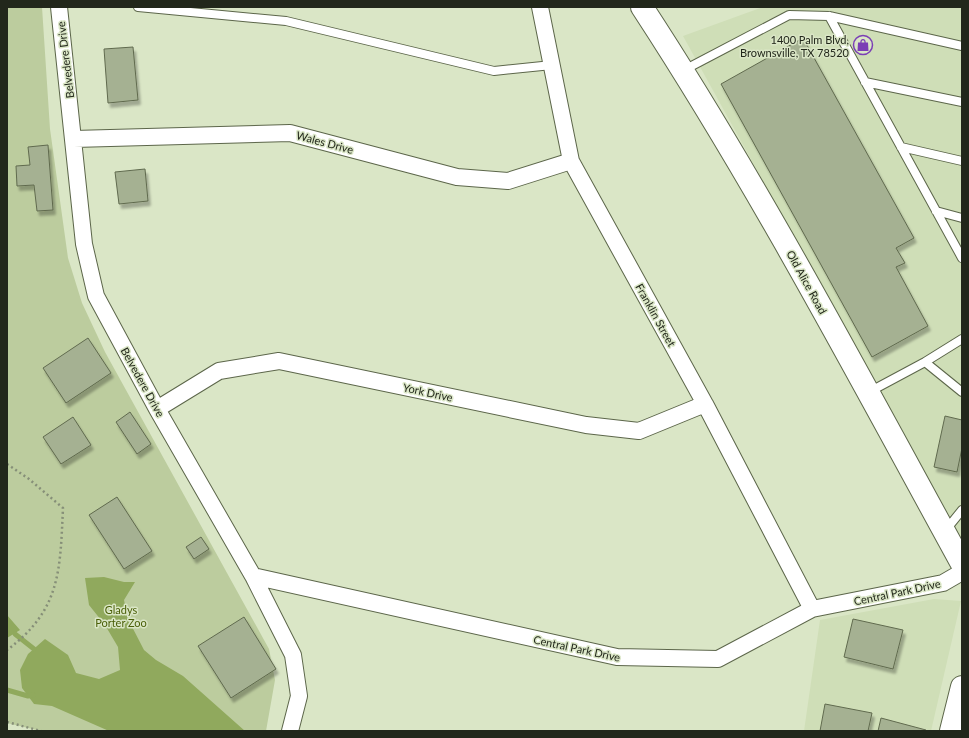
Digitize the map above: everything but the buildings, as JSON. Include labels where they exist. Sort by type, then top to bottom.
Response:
[{"type":"main road","name":"Old Alice Road","points":[[642,7],[683,70],[771,217],[962,564]]},
{"type":"main road","points":[[951,731],[962,687]]},
{"type":"street","name":"Belvedere Drive","points":[[59,7],[84,244],[96,296],[157,409],[253,576],[292,655],[300,696],[290,731]]},
{"type":"street","name":"Franklin Street","points":[[540,7],[571,161],[705,404],[812,609]]},
{"type":"street","name":"Wales Drive","points":[[74,139],[290,133],[457,177],[508,181],[571,161]]},
{"type":"street","name":"York Drive","points":[[157,409],[218,370],[279,361],[586,425],[639,431],[705,404]]},
{"type":"street","name":"Central Park Drive","points":[[253,576],[617,657],[718,660],[812,609],[943,583],[962,572]]},
{"type":"lane","points":[[138,7],[286,21],[494,71],[552,65]]},
{"type":"lane","points":[[683,70],[789,15],[829,16],[962,46]]},
{"type":"lane","points":[[829,16],[962,258]]},
{"type":"lane","points":[[865,82],[962,102]]},
{"type":"lane","points":[[901,147],[962,161]]},
{"type":"lane","points":[[936,211],[962,218]]},
{"type":"lane","points":[[868,392],[925,362],[962,339]]},
{"type":"lane","points":[[925,362],[962,392]]},
{"type":"lane","points":[[945,532],[962,510]]},
{"type":"path","points":[[7,464],[63,508],[60,560],[51,601],[35,624],[7,650]]},
{"type":"path","points":[[7,722],[41,731]]},
{"type":"shaded area","points":[[763,7],[962,7],[962,542],[683,36]]},
{"type":"shaded area","points":[[104,577],[124,582],[135,582],[124,600],[128,619],[144,650],[156,660],[183,676],[245,731],[109,731],[52,706],[34,704],[22,688],[20,670],[28,654],[45,639],[68,655],[76,673],[99,679],[120,670],[118,647],[105,625],[89,605],[85,578]]},
{"type":"shaded area","points":[[934,599],[961,601],[931,731],[804,731],[820,620]]},
{"type":"shaded area","points":[[7,615],[20,630],[7,638]]},
{"type":"green space","name":"Gladys Porter Zoo","points":[[7,7],[42,7],[50,129],[68,258],[82,303],[105,352],[269,649],[275,680],[266,731],[41,731],[7,723]]},
{"type":"waterway","points":[[15,634],[34,649]]},
{"type":"waterway","points":[[7,690],[28,696],[33,695]]},
{"type":"place","name":"1400 Palm Blvd, Brownsville, TX 78520","points":[[863,45]]}]
